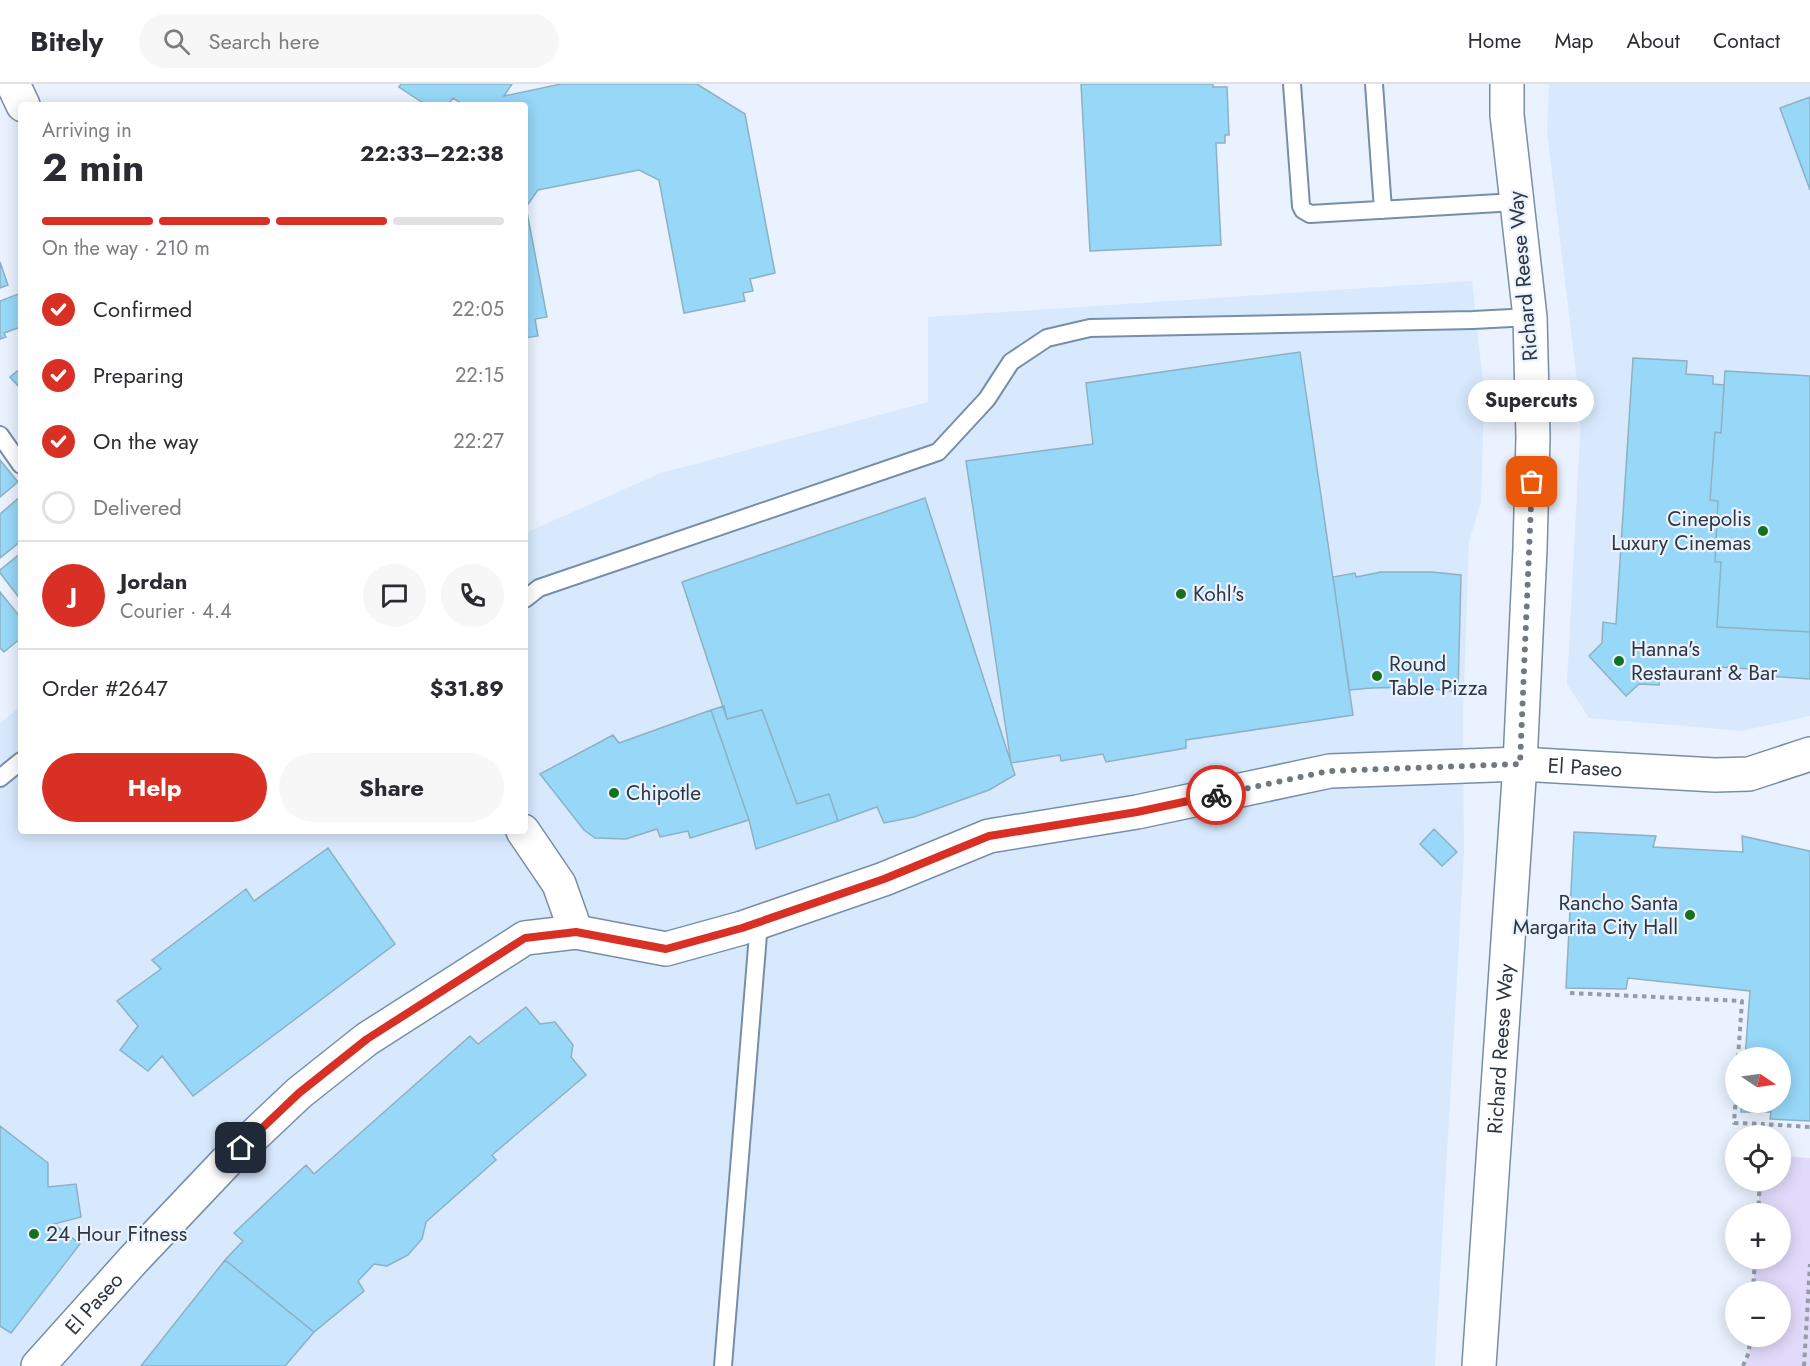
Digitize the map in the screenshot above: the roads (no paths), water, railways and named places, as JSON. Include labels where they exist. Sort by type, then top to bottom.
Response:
[{"type":"street","points":[[13,84],[22,102]]},
{"type":"street","name":"Richard Reese Way","points":[[1479,1366],[1520,764],[1533,437],[1530,317],[1507,115],[1507,84]]},
{"type":"street","name":"El Paseo","points":[[38,1366],[134,1258],[226,1162],[299,1093],[367,1039],[525,938],[576,932],[666,949],[759,922],[884,879],[989,836],[1137,812],[1329,771],[1520,764],[1715,775],[1749,774],[1810,754]]},
{"type":"street","points":[[525,834],[559,884],[576,932]]},
{"type":"lane","points":[[1292,84],[1300,206],[1310,214],[1516,202]]},
{"type":"lane","points":[[1374,84],[1383,210]]},
{"type":"lane","points":[[528,596],[538,588],[938,452],[987,399],[1011,362],[1047,338],[1090,328],[1530,317]]},
{"type":"lane","points":[[0,435],[18,461]]},
{"type":"lane","points":[[0,778],[18,763]]},
{"type":"lane","points":[[723,1366],[759,922]]},
{"type":"place","name":"Supercuts","points":[[1532,482]]},
{"type":"place","name":"Cinepolis Luxury Cinemas","points":[[1763,531]]},
{"type":"place","name":"Kohl's","points":[[1181,594]]},
{"type":"place","name":"Hanna's Restaurant & Bar","points":[[1619,661]]},
{"type":"place","name":"Round Table Pizza","points":[[1377,676]]},
{"type":"place","name":"Chipotle","points":[[614,793]]},
{"type":"place","name":"Rancho Santa Margarita City Hall","points":[[1690,915]]},
{"type":"place","name":"24 Hour Fitness","points":[[34,1234]]}]
